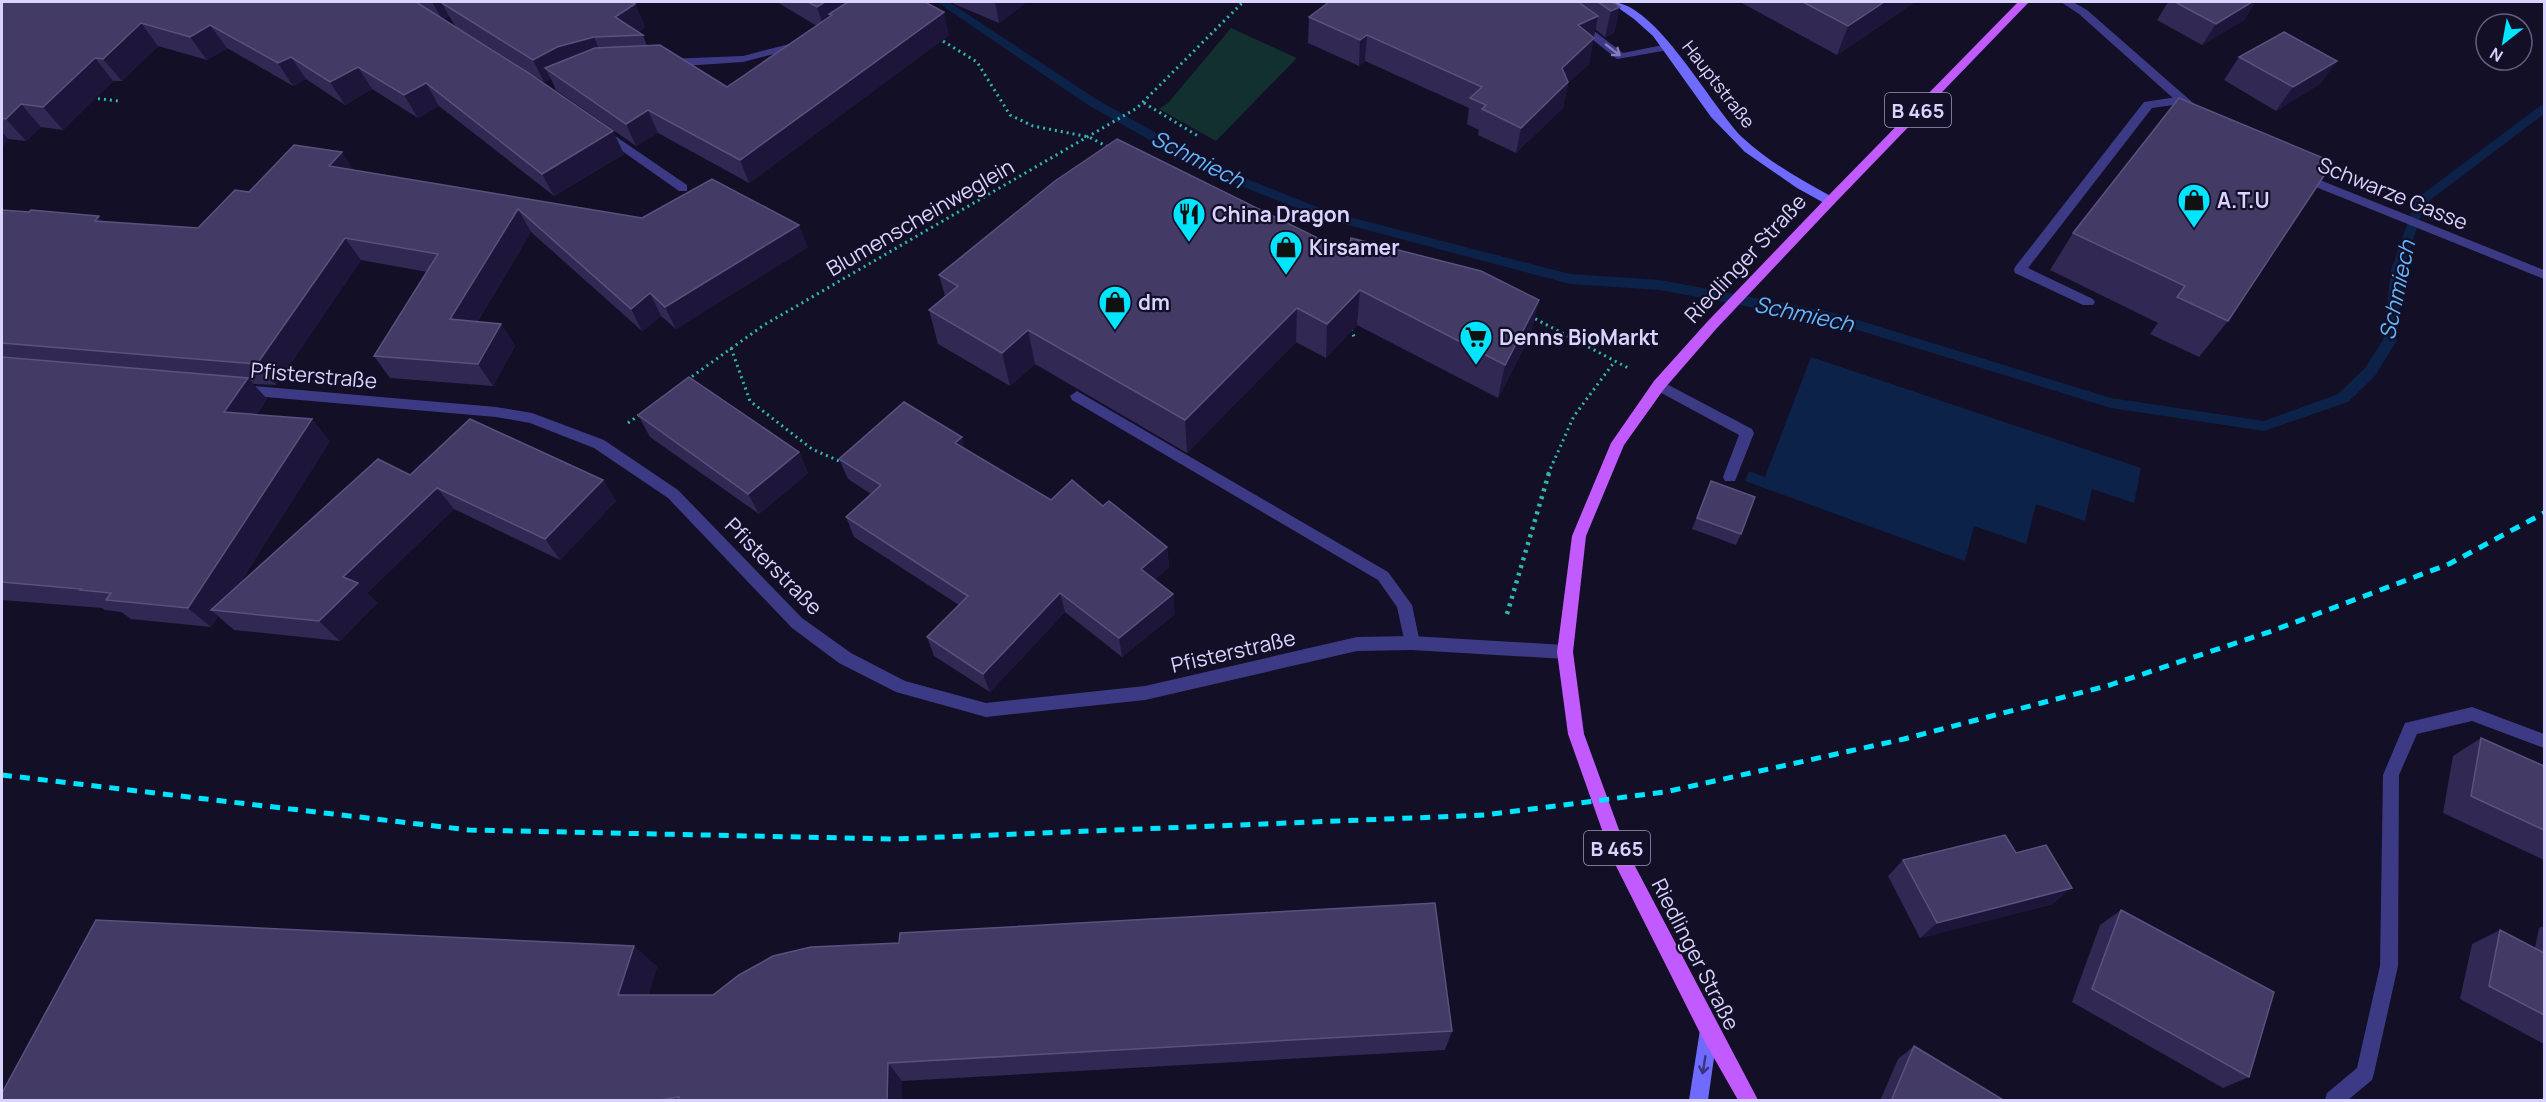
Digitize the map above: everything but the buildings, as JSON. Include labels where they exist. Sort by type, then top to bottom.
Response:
[{"type":"main road","name":"B 465","points":[[1830,201],[2024,2]]},
{"type":"main road","name":"Riedlinger Straße","points":[[1748,1101],[1618,852],[1576,734],[1565,652],[1579,536],[1618,443],[1659,385],[1712,325],[1830,201]]},
{"type":"street","points":[[1550,2],[1621,57],[1668,47]]},
{"type":"street","name":"Hauptstraße","points":[[1615,2],[1644,21],[1668,47],[1725,126],[1752,153],[1795,182],[1830,201]]},
{"type":"street","points":[[2066,2],[2084,12],[2204,119]]},
{"type":"street","points":[[654,64],[743,59],[810,40]]},
{"type":"street","points":[[2088,302],[2020,270],[2148,105],[2183,100]]},
{"type":"street","points":[[590,122],[683,188]]},
{"type":"street","name":"Schwarze Gasse","points":[[2288,171],[2544,275]]},
{"type":"street","points":[[1659,385],[1747,433],[1730,477]]},
{"type":"street","name":"Pfisterstraße","points":[[230,389],[496,412],[532,418],[599,444],[673,494],[797,623],[845,658],[902,687],[986,710],[1145,693],[1358,644],[1412,643],[1565,652]]},
{"type":"street","points":[[1077,396],[1383,576],[1404,605],[1412,643]]},
{"type":"street","points":[[2334,1101],[2366,1073],[2389,966],[2391,775],[2411,728],[2472,714],[2544,741]]},
{"type":"street","points":[[1698,1101],[1709,1030]]},
{"type":"path","name":"Blumenscheinweglein","points":[[684,382],[764,325],[1137,108],[1243,2]]},
{"type":"path","points":[[932,35],[977,62],[1010,115],[1033,126],[1089,137],[1119,153]]},
{"type":"path","points":[[84,97],[119,100]]},
{"type":"path","points":[[1144,103],[1198,136]]},
{"type":"path","points":[[1315,239],[1358,253]]},
{"type":"path","points":[[1526,314],[1659,385]]},
{"type":"path","points":[[1350,328],[1355,339]]},
{"type":"path","points":[[731,348],[750,401],[812,449],[839,461]]},
{"type":"path","points":[[1498,648],[1547,477],[1574,416],[1615,361]]},
{"type":"path","points":[[599,444],[646,410]]},
{"type":"green space","points":[[1231,28],[1297,58],[1216,141],[1159,109],[1168,103]]},
{"type":"water","points":[[1811,357],[2141,468],[2134,503],[2092,489],[2085,521],[2036,504],[2026,544],[1974,526],[1965,561],[1745,481],[1749,471],[1765,477]]},
{"type":"waterway","name":"Schmiech","points":[[942,2],[1092,102],[1212,170],[1326,215],[1570,279],[1660,285],[1835,318],[2111,403],[2264,426],[2343,398],[2370,372],[2390,340],[2397,270],[2420,202],[2544,109]]},
{"type":"railway","points":[[2,775],[469,830],[894,839],[1485,815],[1665,792],[1904,739],[2110,685],[2272,631],[2449,564],[2544,513]]},
{"type":"place","name":"A.T.U","points":[[2194,229]]},
{"type":"place","name":"China Dragon","points":[[1189,243]]},
{"type":"place","name":"Kirsamer","points":[[1286,276]]},
{"type":"place","name":"dm","points":[[1115,331]]},
{"type":"place","name":"Denns BioMarkt","points":[[1476,366]]}]
